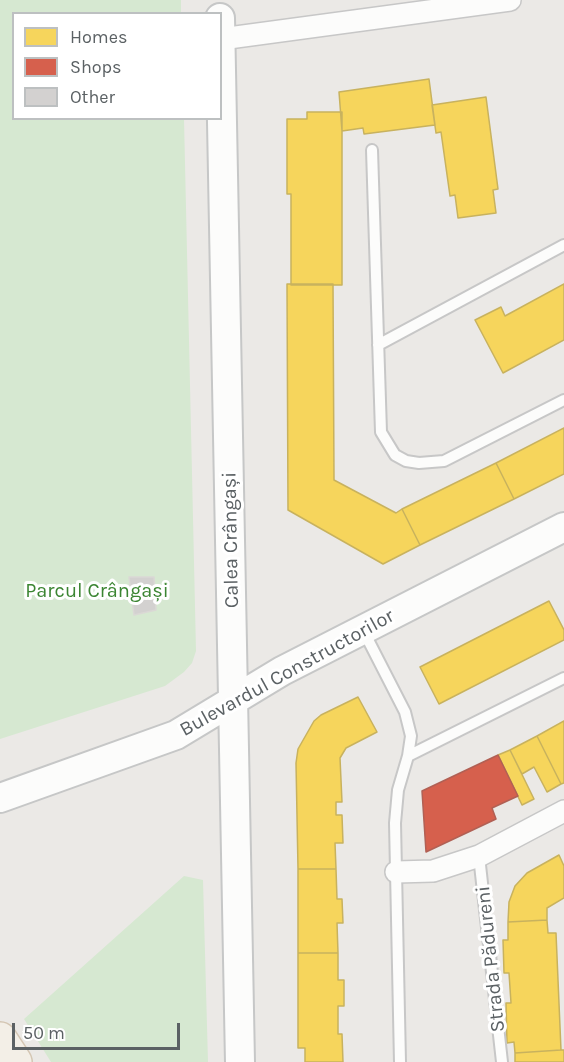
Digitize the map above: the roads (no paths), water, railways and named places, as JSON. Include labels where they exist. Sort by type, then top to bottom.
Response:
[{"type":"main road","points":[[0,1039],[15,1062]]},
{"type":"street","points":[[222,39],[476,2],[510,0]]},
{"type":"street","name":"Calea Crângași","points":[[222,86],[240,1062]]},
{"type":"street","name":"Bulevardul Constructorilor","points":[[0,798],[176,735],[282,671],[564,527]]},
{"type":"street","name":"Strada Pădureni","points":[[396,872],[434,871],[479,856],[564,811]]},
{"type":"lane","points":[[372,150],[381,432],[394,455],[406,461],[431,463],[451,459],[564,400]]},
{"type":"lane","points":[[378,345],[564,245]]},
{"type":"lane","points":[[363,629],[405,712],[411,736],[398,790],[395,823],[400,1062]]},
{"type":"lane","points":[[408,756],[564,678]]},
{"type":"lane","name":"Strada Pădureni","points":[[479,856],[502,1062]]},
{"type":"park label","name":"Parcul Crângași","points":[[97,591]]}]
